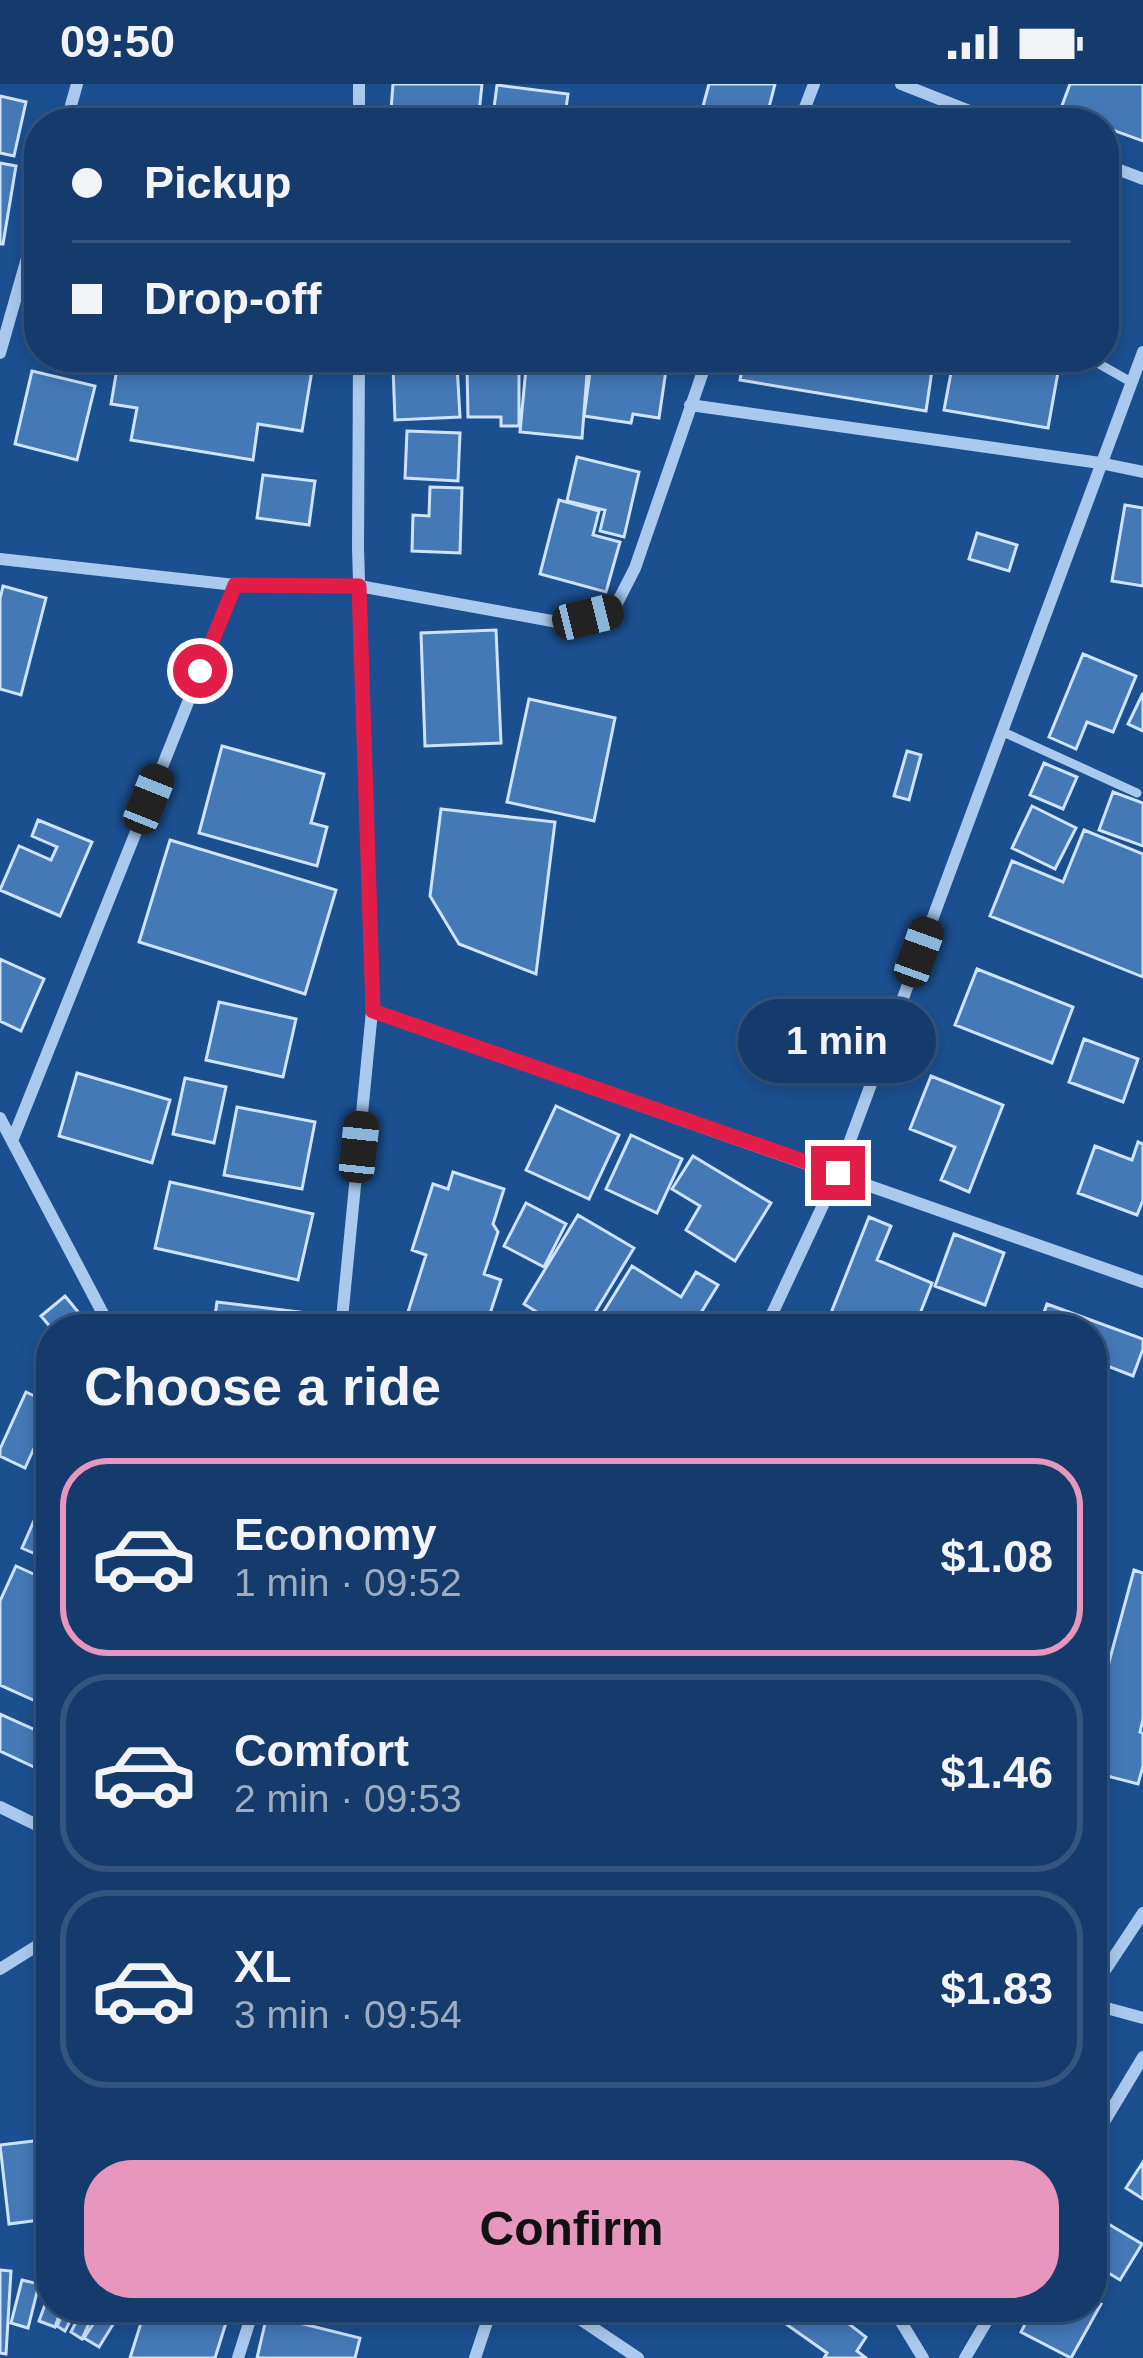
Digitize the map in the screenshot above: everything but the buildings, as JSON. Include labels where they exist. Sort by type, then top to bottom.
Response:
[{"type":"street","points":[[901,84],[962,108]]},
{"type":"street","points":[[0,353],[24,269]]},
{"type":"street","points":[[772,1314],[838,1173],[1143,352]]},
{"type":"street","points":[[343,1314],[373,1011],[359,586],[359,372]]},
{"type":"street","points":[[0,559],[235,585],[359,586],[563,623],[613,611],[635,568],[702,372]]},
{"type":"street","points":[[690,405],[1143,472]]},
{"type":"street","points":[[13,1142],[235,585]]},
{"type":"street","points":[[373,1011],[1143,1282]]},
{"type":"street","points":[[0,1118],[103,1314]]},
{"type":"street","points":[[0,1808],[36,1825]]},
{"type":"street","points":[[1107,1967],[1143,1913]]},
{"type":"street","points":[[0,1969],[36,1946]]},
{"type":"street","points":[[1107,2008],[1143,2018]]},
{"type":"street","points":[[1107,2117],[1143,2057]]},
{"type":"street","points":[[238,2358],[249,2322]]},
{"type":"street","points":[[475,2358],[487,2322]]},
{"type":"street","points":[[584,2322],[638,2358]]},
{"type":"street","points":[[901,2322],[923,2358]]},
{"type":"street","points":[[965,2358],[986,2322]]},
{"type":"lane","points":[[1113,372],[1131,382]]},
{"type":"lane","points":[[1001,730],[1137,793]]},
{"type":"route","points":[[200,671],[235,585],[359,586],[373,1011],[838,1173]]}]
